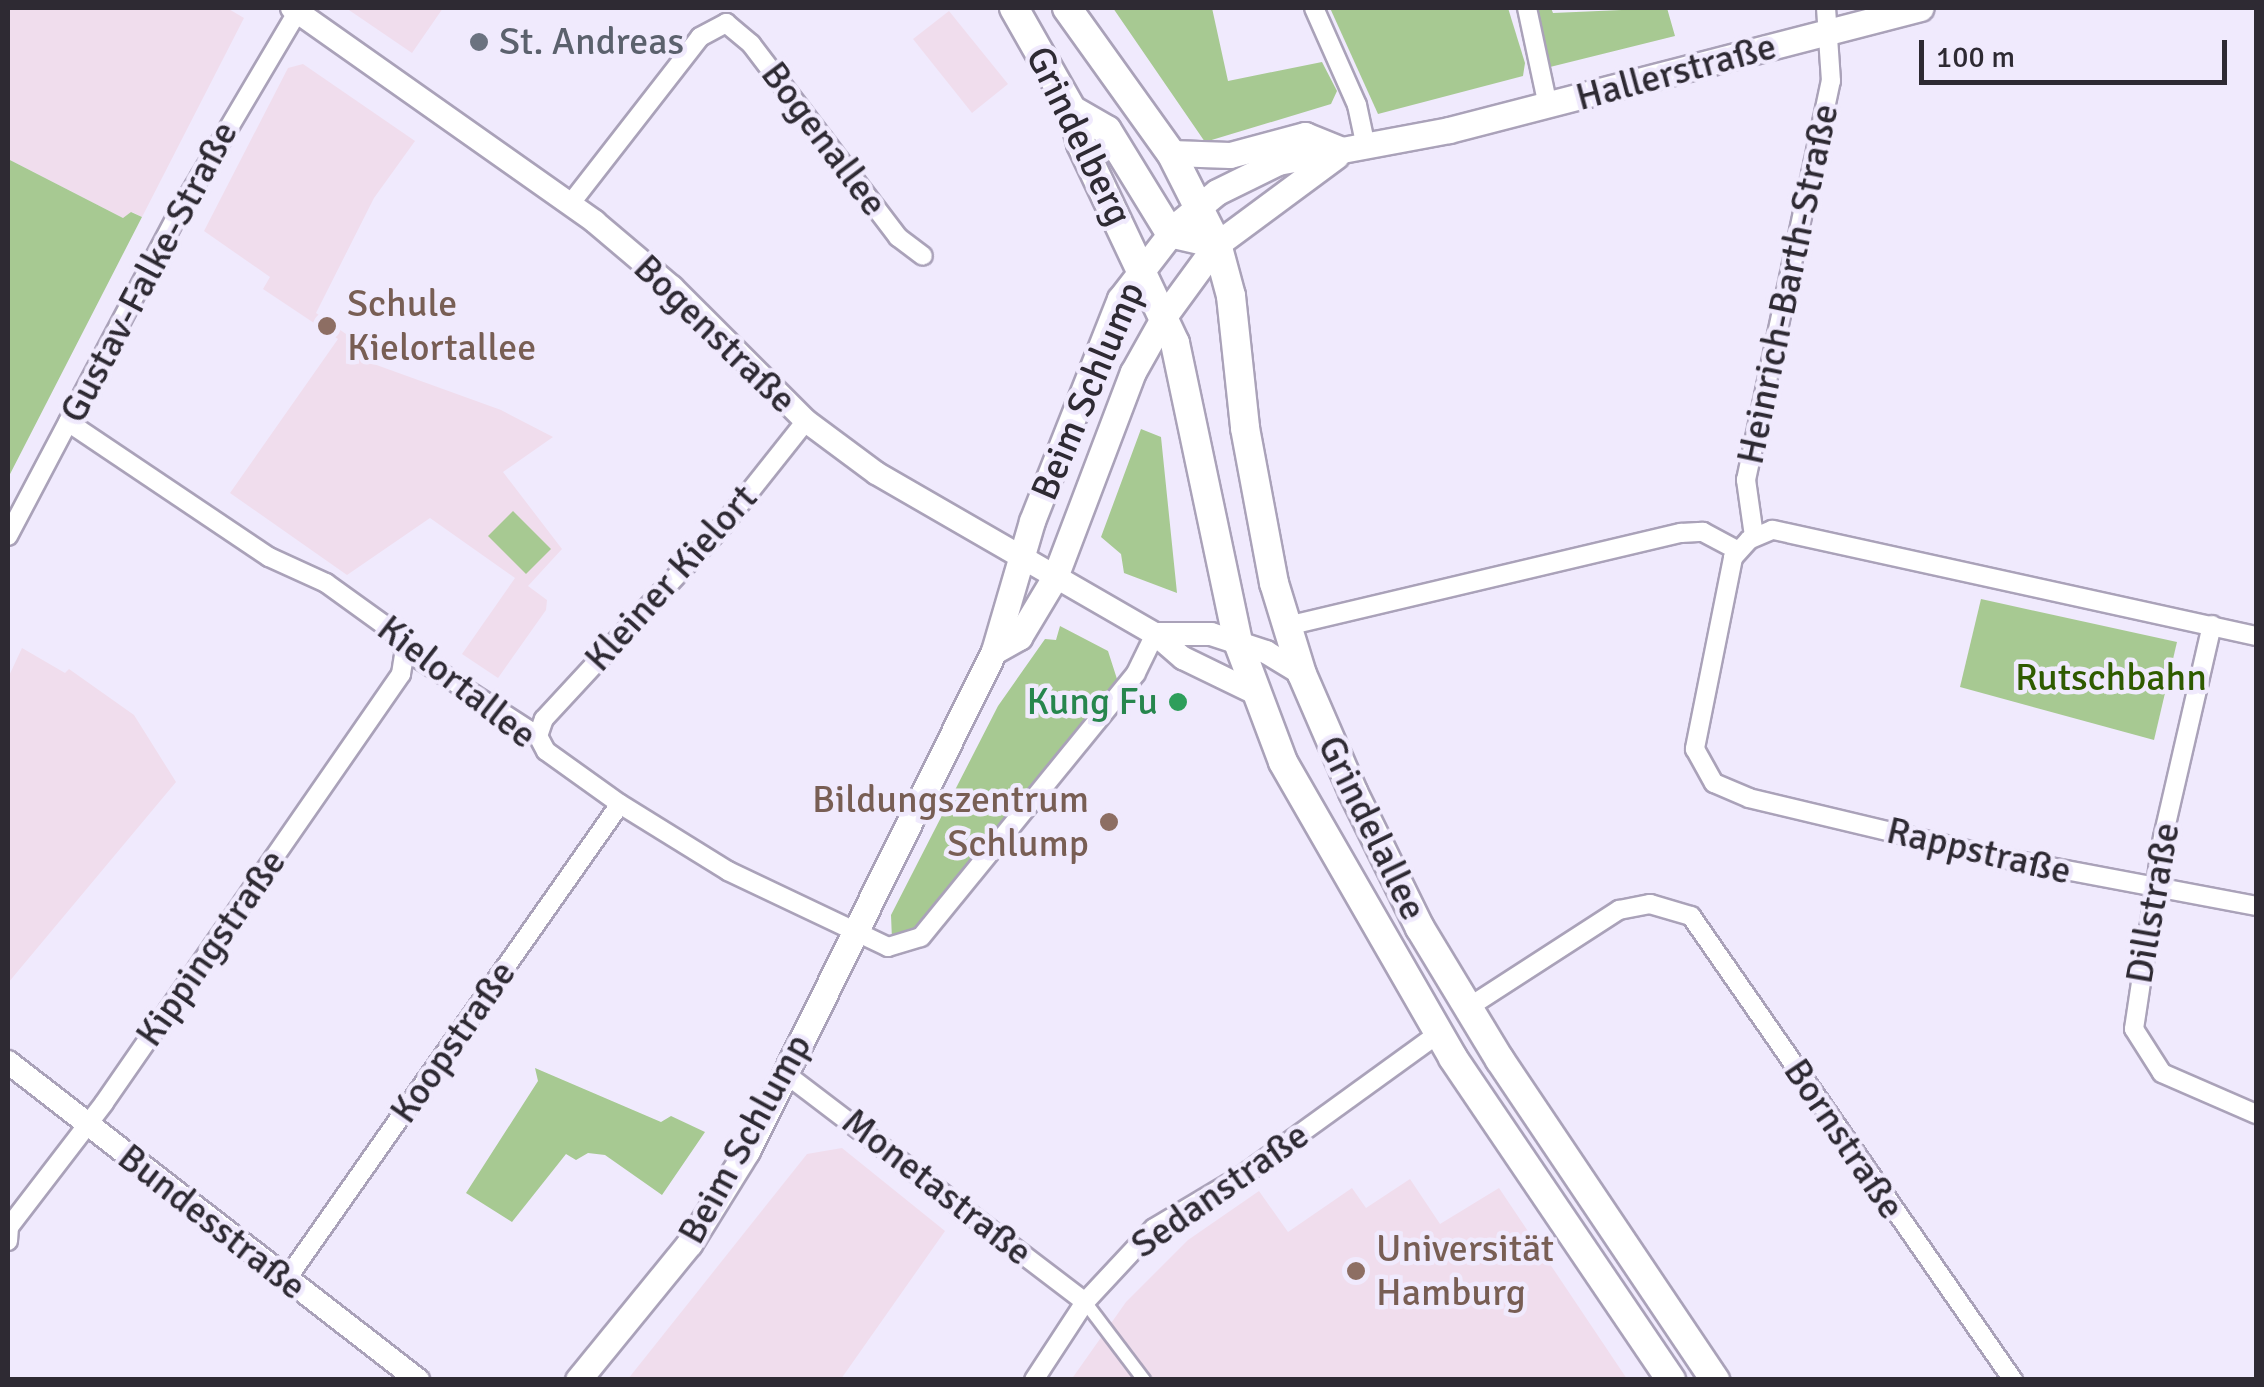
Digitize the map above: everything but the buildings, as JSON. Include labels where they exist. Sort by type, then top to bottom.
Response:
[{"type":"main road","name":"Grindelberg","points":[[1014,8],[1072,110],[1081,144],[1142,265]]},
{"type":"main road","name":"Grindelberg","points":[[1067,8],[1171,154],[1198,208]]},
{"type":"main road","name":"Hallerstraße","points":[[1198,208],[1264,167],[1548,106],[1828,19],[1920,8]]},
{"type":"main road","points":[[1072,110],[1107,130],[1170,233],[1217,244]]},
{"type":"main road","points":[[1171,154],[1230,155],[1305,135],[1356,149]]},
{"type":"main road","name":"Hallerstraße","points":[[1217,244],[1356,149]]},
{"type":"main road","name":"Beim Schlump","points":[[578,1380],[709,1215],[786,1074],[994,651],[1023,559],[1104,337],[1142,265],[1198,208]]},
{"type":"main road","name":"Grindelallee","points":[[1198,208],[1217,244],[1232,296],[1261,526],[1302,674],[1388,866],[1468,1007],[1715,1380]]},
{"type":"main road","name":"Beim Schlump","points":[[994,651],[1018,637],[1055,577],[1133,372],[1165,315],[1217,244]]},
{"type":"main road","name":"Grindelallee","points":[[1142,265],[1165,315],[1183,370],[1238,642],[1254,692],[1318,830],[1438,1034],[1671,1380]]},
{"type":"street","points":[[1314,8],[1357,105],[1356,149]]},
{"type":"street","name":"Hallerstraße","points":[[1527,8],[1548,106]]},
{"type":"street","name":"Bogenstraße","points":[[295,10],[571,203],[672,287],[806,420],[876,473],[1155,634],[1182,658],[1254,692]]},
{"type":"street","name":"Gustav-Falke-Straße","points":[[8,536],[178,212],[295,10]]},
{"type":"street","name":"Heinrich-Barth-Straße","points":[[1754,536],[1746,480],[1832,81],[1828,19]]},
{"type":"street","name":"Bogenallee","points":[[571,203],[700,37],[726,23],[751,44],[898,237],[923,256]]},
{"type":"street","name":"Kleiner Kielort","points":[[538,736],[544,719],[720,529],[806,420]]},
{"type":"street","name":"Kielortallee","points":[[68,422],[269,557],[326,583],[394,632],[404,650],[538,736],[546,752],[620,804],[728,871],[853,932]]},
{"type":"street","points":[[1287,626],[1681,533],[1703,532],[1737,550],[1754,536],[1794,530],[2256,636]]},
{"type":"street","name":"Rappstraße","points":[[1737,550],[1695,739],[1708,777],[1749,798],[2157,889],[2256,906]]},
{"type":"street","name":"Dillstraße","points":[[2212,626],[2133,1014],[2140,1047],[2162,1073],[2256,1114]]},
{"type":"street","points":[[853,932],[888,947],[921,937],[1136,673],[1155,634],[1190,628],[1238,642],[1302,674]]},
{"type":"street","name":"Kippingstraße","points":[[8,1241],[9,1227],[87,1126],[401,674],[404,650]]},
{"type":"street","name":"Koopstraße","points":[[286,1280],[620,804]]},
{"type":"street","name":"Bornstraße","points":[[1468,1007],[1609,914],[1638,904],[1670,906],[1700,925],[1914,1245],[2013,1380]]},
{"type":"street","name":"Sedanstraße","points":[[1034,1380],[1085,1302],[1122,1260],[1171,1215],[1243,1175],[1438,1034]]},
{"type":"street","name":"Bundesstraße","points":[[8,1062],[418,1380]]},
{"type":"street","name":"Monetastraße","points":[[786,1074],[1085,1302]]},
{"type":"street","points":[[1085,1302],[1144,1380]]},
{"type":"shaded area","points":[[8,8],[227,8],[244,18],[142,217],[132,212],[123,218],[8,159]]},
{"type":"shaded area","points":[[346,8],[443,8],[412,53]]},
{"type":"shaded area","points":[[949,11],[1008,84],[972,113],[913,39]]},
{"type":"shaded area","name":"Schule Kielortallee","points":[[303,64],[415,141],[374,198],[316,313],[376,355],[371,363],[501,410],[553,437],[503,472],[562,549],[528,586],[547,600],[546,610],[498,678],[462,654],[515,578],[430,518],[347,575],[230,493],[338,339],[263,289],[270,277],[204,231],[288,68]]},
{"type":"shaded area","points":[[22,648],[65,673],[69,669],[134,715],[176,782],[8,983],[8,678]]},
{"type":"shaded area","points":[[842,1148],[945,1231],[841,1379],[628,1379],[807,1154]]},
{"type":"shaded area","name":"Universität Hamburg","points":[[1410,1179],[1440,1224],[1499,1188],[1627,1379],[1071,1380],[1126,1302],[1188,1240],[1259,1191],[1288,1232],[1352,1188],[1366,1208]]},
{"type":"green space","points":[[1113,8],[1212,8],[1228,81],[1322,62],[1337,91],[1331,104],[1205,142]]},
{"type":"green space","points":[[1330,8],[1508,8],[1525,63],[1523,76],[1378,114]]},
{"type":"green space","points":[[1551,8],[1553,13],[1667,8],[1675,36],[1550,67],[1533,9]]},
{"type":"green space","points":[[8,159],[123,218],[131,212],[142,217],[8,478]]},
{"type":"green space","points":[[1141,429],[1161,437],[1177,593],[1124,573],[1121,554],[1101,537]]},
{"type":"green space","points":[[513,511],[551,549],[526,574],[488,536]]},
{"type":"green space","name":"Rutschbahn","points":[[1981,599],[2177,642],[2154,740],[1960,687]]},
{"type":"green space","points":[[1060,626],[1108,651],[1117,679],[913,937],[892,940],[891,915],[998,706],[1045,639],[1056,640]]},
{"type":"green space","points":[[535,1068],[661,1122],[671,1116],[705,1132],[662,1195],[605,1155],[588,1153],[576,1160],[566,1154],[512,1222],[466,1193],[538,1081]]},
{"type":"place","name":"St. Andreas","points":[[479,42]]},
{"type":"place","name":"Schule Kielortallee","points":[[327,326]]},
{"type":"place","name":"Kung Fu","points":[[1178,702]]},
{"type":"place","name":"Bildungszentrum Schlump","points":[[1109,822]]},
{"type":"place","name":"Universität Hamburg","points":[[1356,1271]]}]
